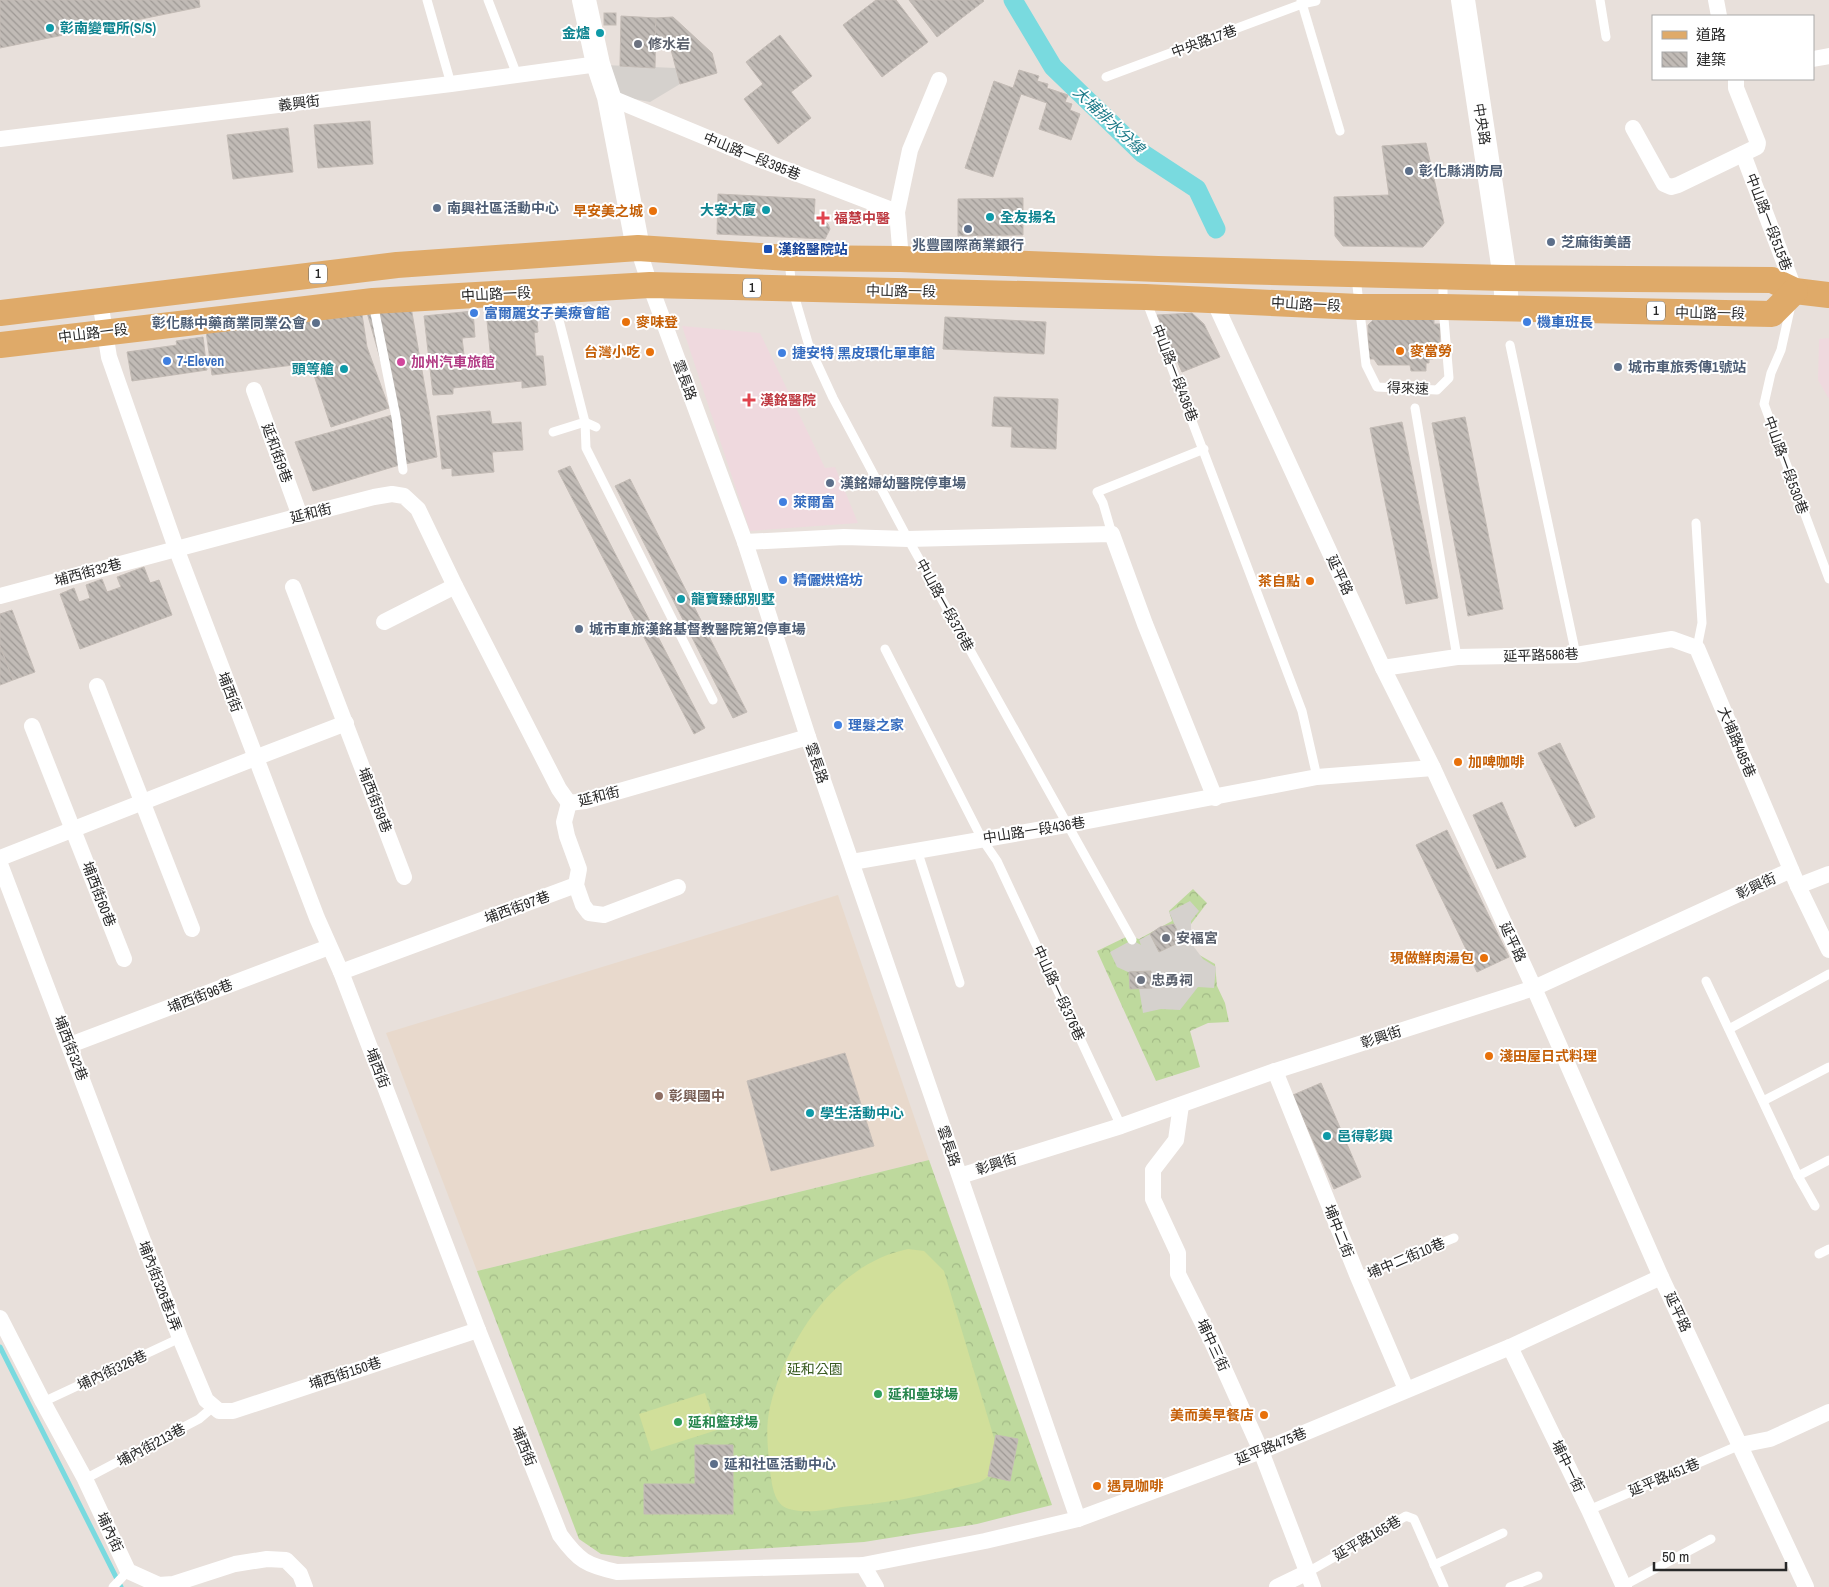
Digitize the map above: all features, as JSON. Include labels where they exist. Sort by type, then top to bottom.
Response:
[{"type":"main road","name":"1","points":[[0,314],[397,265],[638,248],[788,258],[901,259],[1158,269],[1505,278],[1772,280],[1795,291],[1829,295]]},
{"type":"main road","name":"中山路一段","points":[[0,345],[373,301],[650,286],[1213,299],[1358,307],[1443,306],[1772,314],[1795,291]]},
{"type":"street","name":"雲長路","points":[[584,0],[598,64],[609,97],[638,248],[650,286],[745,542],[808,737],[1078,1519]]},
{"type":"street","name":"中央路","points":[[1463,0],[1505,278],[1507,308]]},
{"type":"street","points":[[1716,0],[1719,15]]},
{"type":"street","points":[[1814,59],[1829,56]]},
{"type":"street","name":"義興街","points":[[0,139],[451,84],[598,64]]},
{"type":"street","points":[[901,259],[897,212],[910,150],[939,80]]},
{"type":"street","name":"中山路一段515巷","points":[[1633,128],[1664,184],[1671,187],[1678,185],[1757,148],[1758,143],[1736,88],[1736,80]]},
{"type":"street","name":"中山路一段395巷","points":[[609,97],[747,155],[897,212]]},
{"type":"street","name":"中山路一段515巷","points":[[1743,154],[1795,291]]},
{"type":"street","name":"延平路","points":[[1213,299],[1383,668],[1433,768],[1534,988],[1661,1277],[1806,1587]]},
{"type":"street","name":"埔西街","points":[[100,301],[109,357],[176,548],[255,758],[341,972],[478,1330],[560,1535],[573,1553],[592,1566],[617,1572],[863,1565]]},
{"type":"street","name":"延和街9巷","points":[[254,390],[300,516]]},
{"type":"street","name":"延和街","points":[[176,548],[374,497],[392,494],[404,496],[418,509],[455,586],[559,789],[570,803],[585,802],[808,737]]},
{"type":"street","points":[[745,542],[844,537],[908,539],[1112,534],[1145,624],[1215,798]]},
{"type":"street","name":"埔西街32巷","points":[[0,596],[176,548]]},
{"type":"street","points":[[384,622],[455,586]]},
{"type":"street","name":"埔西街59巷","points":[[293,587],[404,877]]},
{"type":"street","name":"延平路586巷","points":[[1383,668],[1457,657],[1576,655],[1672,639],[1697,648]]},
{"type":"street","name":"大埔路485巷","points":[[1697,648],[1791,870],[1829,950]]},
{"type":"street","points":[[97,686],[192,929]]},
{"type":"street","points":[[0,858],[346,723]]},
{"type":"street","name":"埔西街60巷","points":[[32,726],[124,959]]},
{"type":"street","name":"中山路一段436巷","points":[[852,862],[1215,798],[1317,777],[1433,768]]},
{"type":"street","points":[[570,803],[564,822],[578,870],[576,885],[583,905],[589,913],[604,915],[678,887]]},
{"type":"street","name":"埔西街32巷","points":[[0,864],[141,1233]]},
{"type":"street","name":"彰興街","points":[[960,1176],[1121,1126],[1274,1071],[1534,988],[1791,870]]},
{"type":"street","points":[[1798,886],[1829,874]]},
{"type":"street","name":"埔西街97巷","points":[[341,972],[576,885]]},
{"type":"street","name":"埔西街96巷","points":[[70,1045],[329,946]]},
{"type":"street","name":"埔中二街","points":[[1274,1071],[1358,1278],[1406,1390]]},
{"type":"street","name":"埔中三街","points":[[1181,1105],[1176,1140],[1153,1170],[1153,1199],[1178,1253],[1178,1274],[1212,1342],[1261,1451],[1310,1579]]},
{"type":"street","name":"埔內街326巷1弄","points":[[141,1233],[180,1338],[206,1400],[214,1407]]},
{"type":"street","name":"延平路475巷","points":[[863,1565],[985,1541],[1078,1519],[1261,1451],[1510,1347],[1661,1277]]},
{"type":"street","name":"埔內街","points":[[0,1318],[85,1479],[128,1571]]},
{"type":"street","name":"埔西街150巷","points":[[214,1407],[219,1411],[233,1411],[478,1330]]},
{"type":"street","name":"埔中一街","points":[[1510,1347],[1589,1510],[1622,1587]]},
{"type":"street","points":[[1740,1445],[1770,1439],[1829,1412]]},
{"type":"street","points":[[128,1571],[159,1584],[173,1584],[235,1564],[267,1559],[286,1560],[300,1574],[305,1587]]},
{"type":"street","points":[[863,1565],[876,1587]]},
{"type":"street","name":"延平路165巷","points":[[1277,1587],[1310,1579]]},
{"type":"lane","points":[[426,0],[451,84]]},
{"type":"lane","points":[[488,0],[516,75]]},
{"type":"lane","points":[[1600,0],[1606,37]]},
{"type":"lane","points":[[1302,2],[1340,131]]},
{"type":"lane","name":"中央路17巷","points":[[1106,77],[1302,2],[1316,2]]},
{"type":"lane","name":"中山路一段376巷","points":[[788,258],[792,288],[809,346],[833,398],[908,539],[1066,825],[1132,940]]},
{"type":"lane","name":"得來速","points":[[1356,274],[1358,307],[1366,365],[1377,387],[1437,390],[1449,378],[1443,306],[1443,276]]},
{"type":"lane","points":[[556,290],[559,320],[585,422],[586,448],[713,700]]},
{"type":"lane","name":"中山路一段530巷","points":[[1795,291],[1782,350],[1772,373],[1764,404],[1827,569],[1829,579]]},
{"type":"lane","name":"中山路一段436巷","points":[[1145,297],[1302,711],[1317,777]]},
{"type":"lane","points":[[373,301],[396,416],[403,470]]},
{"type":"lane","points":[[1510,346],[1576,655]]},
{"type":"lane","points":[[1415,408],[1457,657]]},
{"type":"lane","points":[[553,432],[585,422],[596,426]]},
{"type":"lane","points":[[1112,534],[1103,503],[1097,492],[1204,449]]},
{"type":"lane","points":[[1696,523],[1702,623],[1697,648]]},
{"type":"lane","name":"中山路一段376巷","points":[[885,648],[982,838],[997,861],[1121,1126]]},
{"type":"lane","points":[[917,850],[960,983]]},
{"type":"lane","points":[[1729,1029],[1829,974]]},
{"type":"lane","points":[[1706,981],[1798,1176],[1815,1206]]},
{"type":"lane","points":[[1763,1101],[1829,1067]]},
{"type":"lane","points":[[1798,1176],[1829,1160]]},
{"type":"lane","name":"埔中二街10巷","points":[[1358,1278],[1454,1238]]},
{"type":"lane","points":[[1819,1254],[1829,1249]]},
{"type":"lane","name":"埔內街326巷","points":[[43,1402],[180,1338]]},
{"type":"lane","name":"埔內街213巷","points":[[85,1479],[199,1419],[214,1407]]},
{"type":"lane","name":"延平路451巷","points":[[1589,1510],[1740,1445]]},
{"type":"lane","name":"延平路165巷","points":[[1310,1579],[1406,1516],[1414,1519],[1444,1587]]},
{"type":"lane","points":[[1434,1565],[1504,1534]]},
{"type":"lane","points":[[1622,1587],[1711,1539]]},
{"type":"lane","points":[[113,1587],[128,1571]]},
{"type":"lane","points":[[1510,1587],[1538,1576]]},
{"type":"shaded area","points":[[604,65],[676,68],[680,84],[650,102],[619,96]]},
{"type":"shaded area","name":"漢銘醫院","points":[[682,326],[760,333],[825,468],[835,467],[858,523],[750,531]]},
{"type":"shaded area","points":[[1829,338],[1829,399],[1818,380],[1819,339]]},
{"type":"shaded area","name":"彰興國中","points":[[838,895],[929,1160],[477,1271],[386,1033]]},
{"type":"shaded area","points":[[1190,901],[1199,911],[1191,921],[1191,943],[1203,959],[1216,967],[1214,988],[1198,987],[1180,1010],[1161,1009],[1143,1013],[1139,988],[1152,988],[1151,971],[1128,972],[1117,967],[1110,952],[1132,940],[1141,945],[1139,940],[1150,934],[1159,952],[1182,941],[1169,912]]},
{"type":"green space","points":[[1193,889],[1207,903],[1188,928],[1186,943],[1196,953],[1215,964],[1217,986],[1225,1003],[1229,1022],[1208,1023],[1190,1031],[1200,1067],[1156,1081],[1097,951],[1128,936],[1139,939],[1172,921],[1169,911]]},
{"type":"green space","name":"延和公園","points":[[929,1160],[1052,1505],[977,1524],[864,1542],[624,1557],[601,1554],[579,1539],[477,1271]]},
{"type":"green space","name":"延和壘球場","points":[[908,1249],[924,1251],[944,1271],[997,1448],[994,1468],[980,1482],[899,1500],[816,1511],[802,1511],[784,1507],[777,1499],[773,1488],[767,1431],[770,1407],[788,1356],[818,1308],[837,1288],[858,1270],[882,1257]]},
{"type":"green space","name":"延和籃球場","points":[[705,1393],[717,1430],[651,1451],[639,1414]]},
{"type":"building","name":"彰南變電所(S/S)","points":[[0,0],[199,0],[200,7],[0,48]]},
{"type":"building","points":[[876,0],[896,0],[928,42],[882,77],[843,25]]},
{"type":"building","points":[[909,0],[983,0],[984,1],[937,37]]},
{"type":"building","points":[[604,13],[616,13],[616,25],[604,25]]},
{"type":"building","name":"修水岩","points":[[621,16],[656,18],[655,68],[620,66]]},
{"type":"building","points":[[673,17],[712,53],[717,73],[680,84],[669,42],[655,41],[656,18]]},
{"type":"building","points":[[780,35],[812,76],[791,92],[811,118],[778,144],[744,99],[763,84],[746,62]]},
{"type":"building","points":[[1019,70],[1039,76],[1037,81],[1048,84],[1047,88],[1068,95],[1065,102],[1072,104],[1070,110],[1080,114],[1071,140],[1039,129],[1047,103],[1021,94],[993,177],[965,168],[994,81],[1013,88]]},
{"type":"building","points":[[370,121],[373,164],[318,168],[314,125]]},
{"type":"building","points":[[288,128],[293,172],[233,179],[227,135]]},
{"type":"building","name":"彰化縣消防局","points":[[1426,143],[1444,223],[1423,247],[1343,246],[1335,236],[1334,197],[1389,195],[1382,146]]},
{"type":"building","name":"大安大廈","points":[[718,194],[815,199],[814,220],[824,220],[830,229],[825,239],[717,234]]},
{"type":"building","name":"全友揚名","points":[[1023,198],[1023,235],[958,236],[958,199]]},
{"type":"building","points":[[536,306],[538,332],[534,333],[536,356],[543,356],[546,385],[522,388],[522,381],[453,388],[453,394],[433,395],[424,316],[473,311],[475,337],[462,338],[465,363],[491,360],[486,311]]},
{"type":"building","name":"加州汽車旅館","points":[[411,307],[437,457],[396,466],[313,491],[295,442],[396,414],[366,309]]},
{"type":"building","name":"頭等艙","points":[[361,308],[367,347],[389,408],[331,427],[310,363],[212,375],[206,331]]},
{"type":"building","points":[[1192,313],[1204,324],[1220,357],[1182,372],[1157,315]]},
{"type":"building","points":[[945,317],[1046,322],[1044,354],[943,349]]},
{"type":"building","name":"麥當勞","points":[[1434,319],[1434,324],[1440,324],[1440,343],[1433,343],[1433,359],[1429,359],[1429,363],[1426,363],[1426,371],[1411,371],[1410,365],[1378,365],[1374,359],[1368,359],[1368,325],[1373,320]]},
{"type":"building","name":"7-Eleven","points":[[203,337],[207,370],[132,381],[127,352],[177,345],[176,341]]},
{"type":"building","points":[[994,397],[1058,399],[1056,449],[1011,447],[1012,427],[992,426]]},
{"type":"building","points":[[490,411],[492,424],[521,422],[523,450],[492,452],[494,472],[452,476],[452,468],[442,469],[437,416]]},
{"type":"building","points":[[1465,417],[1503,609],[1468,616],[1432,423]]},
{"type":"building","points":[[1402,422],[1438,598],[1406,604],[1370,428]]},
{"type":"building","points":[[570,466],[705,728],[694,734],[558,471]]},
{"type":"building","name":"龍寶臻邸別墅","points":[[630,479],[747,712],[733,718],[615,486]]},
{"type":"building","points":[[144,567],[150,583],[159,580],[172,615],[80,649],[60,594],[74,588],[79,602],[90,598],[86,585],[102,579],[107,592],[121,587],[117,577]]},
{"type":"building","points":[[12,610],[35,672],[13,680],[0,646],[0,614]]},
{"type":"building","points":[[0,646],[13,680],[0,685]]},
{"type":"building","points":[[1560,743],[1595,817],[1575,827],[1538,753]]},
{"type":"building","points":[[1502,802],[1526,857],[1497,869],[1473,815]]},
{"type":"building","points":[[1447,830],[1509,957],[1477,972],[1416,845]]},
{"type":"building","name":"安福宮","points":[[1174,924],[1182,941],[1159,952],[1150,934],[1160,927]]},
{"type":"building","name":"忠勇祠","points":[[1151,971],[1152,988],[1130,989],[1129,972]]},
{"type":"building","name":"學生活動中心","points":[[845,1053],[874,1146],[771,1171],[747,1081]]},
{"type":"building","name":"邑得彰興","points":[[1321,1083],[1361,1177],[1334,1189],[1293,1095]]},
{"type":"building","points":[[996,1435],[1018,1439],[1010,1481],[988,1476]]},
{"type":"building","name":"延和社區活動中心","points":[[695,1445],[733,1445],[733,1514],[644,1514],[644,1484],[695,1484]]},
{"type":"waterway","name":"大埔排水分線","points":[[1013,0],[1053,67],[1142,153],[1197,189],[1216,229]]},
{"type":"waterway","points":[[0,1347],[121,1587]]},
{"type":"place","name":"彰南變電所(S/S)","points":[[50,28]]},
{"type":"place","name":"金爐","points":[[600,33]]},
{"type":"place","name":"修水岩","points":[[638,44]]},
{"type":"place","name":"彰化縣消防局","points":[[1409,171]]},
{"type":"place","name":"南興社區活動中心","points":[[437,208]]},
{"type":"place","name":"大安大廈","points":[[766,210]]},
{"type":"place","name":"早安美之城","points":[[653,211]]},
{"type":"place","name":"全友揚名","points":[[990,217]]},
{"type":"place","name":"福慧中醫","points":[[823,218]]},
{"type":"place","name":"兆豐國際商業銀行","points":[[968,229]]},
{"type":"place","name":"芝麻街美語","points":[[1551,242]]},
{"type":"place","name":"漢銘醫院站","points":[[768,249]]},
{"type":"place","name":"富爾麗女子美療會館","points":[[474,313]]},
{"type":"place","name":"麥味登","points":[[626,322]]},
{"type":"place","name":"機車班長","points":[[1527,322]]},
{"type":"place","name":"彰化縣中藥商業同業公會","points":[[316,323]]},
{"type":"place","name":"麥當勞","points":[[1400,351]]},
{"type":"place","name":"台灣小吃","points":[[650,352]]},
{"type":"place","name":"捷安特 黑皮環化單車館","points":[[782,353]]},
{"type":"place","name":"7-Eleven","points":[[167,361]]},
{"type":"place","name":"加州汽車旅館","points":[[401,362]]},
{"type":"place","name":"城市車旅秀傳1號站","points":[[1618,367]]},
{"type":"place","name":"頭等艙","points":[[344,369]]},
{"type":"place","name":"漢銘醫院","points":[[749,400]]},
{"type":"place","name":"漢銘婦幼醫院停車場","points":[[830,483]]},
{"type":"place","name":"萊爾富","points":[[783,502]]},
{"type":"place","name":"精儷烘焙坊","points":[[783,580]]},
{"type":"place","name":"茶自點","points":[[1310,581]]},
{"type":"place","name":"龍寶臻邸別墅","points":[[681,599]]},
{"type":"place","name":"城市車旅漢銘基督教醫院第2停車場","points":[[579,629]]},
{"type":"place","name":"理髮之家","points":[[838,725]]},
{"type":"place","name":"加啤咖啡","points":[[1458,762]]},
{"type":"place","name":"安福宮","points":[[1166,938]]},
{"type":"place","name":"現做鮮肉湯包","points":[[1484,958]]},
{"type":"place","name":"忠勇祠","points":[[1141,980]]},
{"type":"place","name":"淺田屋日式料理","points":[[1489,1056]]},
{"type":"place","name":"彰興國中","points":[[659,1096]]},
{"type":"place","name":"學生活動中心","points":[[810,1113]]},
{"type":"place","name":"邑得彰興","points":[[1327,1136]]},
{"type":"place","name":"延和壘球場","points":[[878,1394]]},
{"type":"place","name":"美而美早餐店","points":[[1264,1415]]},
{"type":"place","name":"延和籃球場","points":[[678,1422]]},
{"type":"place","name":"延和社區活動中心","points":[[714,1464]]},
{"type":"place","name":"遇見咖啡","points":[[1097,1486]]}]
